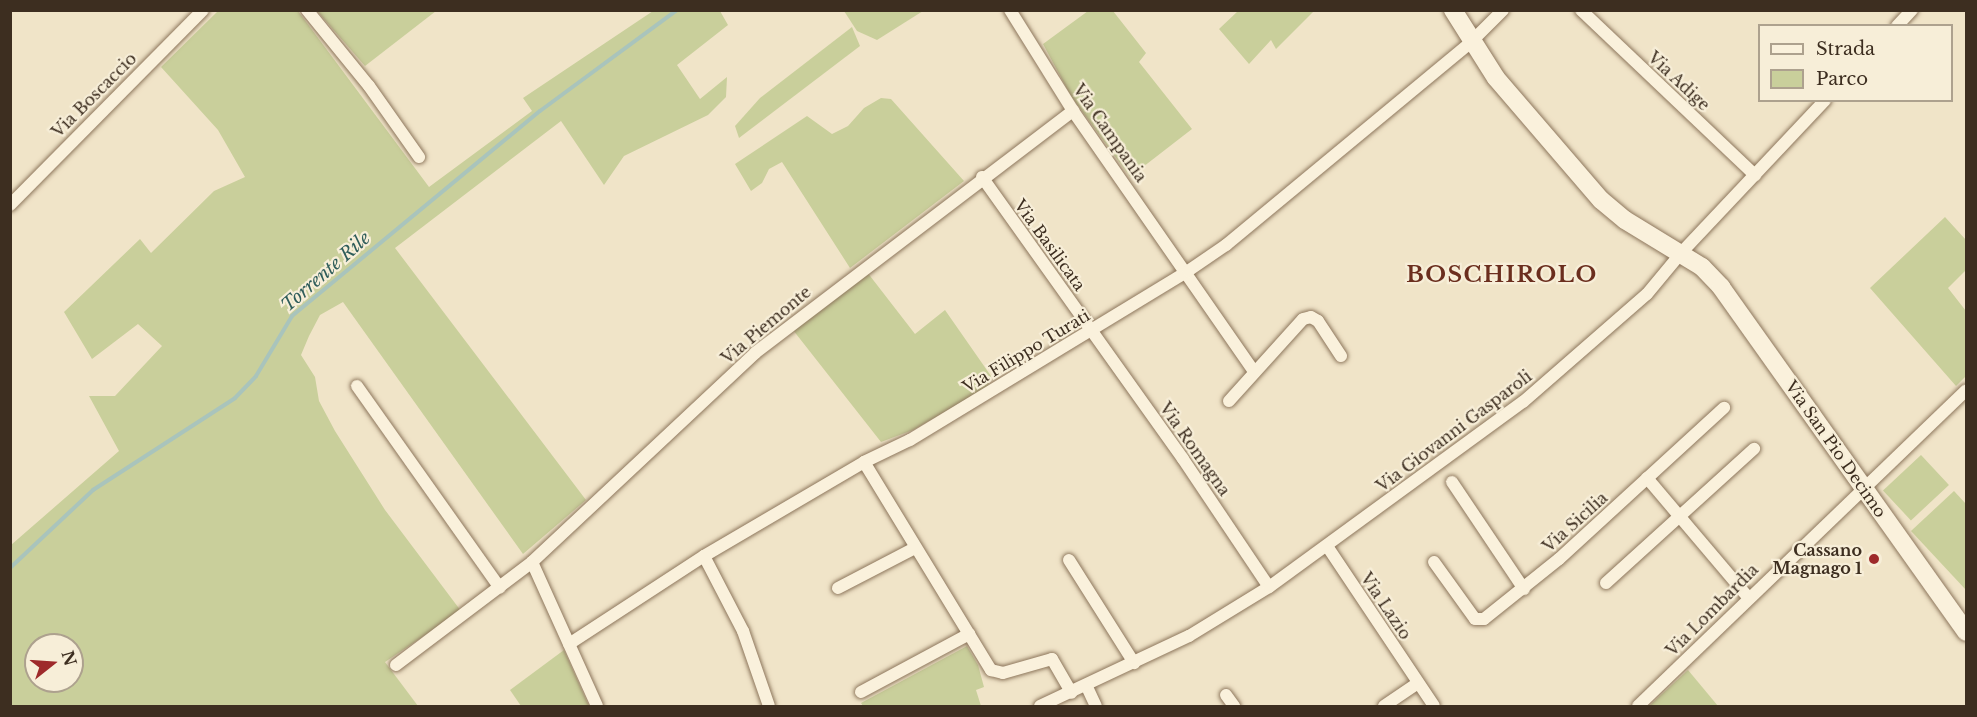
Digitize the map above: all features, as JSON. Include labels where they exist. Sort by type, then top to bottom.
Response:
[{"type":"street","name":"Via Boscaccio","points":[[10,205],[203,10]]},
{"type":"street","points":[[307,10],[369,87],[419,157]]},
{"type":"street","name":"Via Campania","points":[[1011,10],[1073,111],[1188,271],[1254,371]]},
{"type":"street","points":[[1453,10],[1471,42]]},
{"type":"street","name":"Via Filippo Turati","points":[[569,644],[704,556],[864,462],[910,440],[1188,271],[1226,245],[1471,42],[1503,10]]},
{"type":"street","name":"Via Adige","points":[[1581,10],[1755,175]]},
{"type":"street","points":[[1899,24],[1911,10]]},
{"type":"street","name":"Via San Pio Decimo","points":[[1471,42],[1523,111],[1601,200],[1625,220],[1702,267],[1739,309],[1862,488],[1966,632]]},
{"type":"street","name":"Via Giovanni Gasparoli","points":[[1040,706],[1087,687],[1189,636],[1269,587],[1523,402],[1606,333],[1647,294],[1681,253],[1823,102]]},
{"type":"street","name":"Via Piemonte","points":[[396,665],[532,562],[755,353],[982,177],[1073,111]]},
{"type":"street","name":"Via Basilicata","points":[[982,177],[1091,331]]},
{"type":"street","points":[[1229,401],[1253,378],[1254,371],[1303,318],[1311,316],[1341,356]]},
{"type":"street","name":"Via Romagna","points":[[1091,331],[1269,587]]},
{"type":"street","points":[[357,386],[500,588]]},
{"type":"street","name":"Via Lombardia","points":[[1638,706],[1748,597],[1966,390]]},
{"type":"street","name":"Via Sicilia","points":[[1434,562],[1475,619],[1484,619],[1524,589],[1724,408]]},
{"type":"street","points":[[1606,583],[1754,449]]},
{"type":"street","points":[[864,462],[915,548],[996,674],[1052,659],[1072,693]]},
{"type":"street","points":[[1647,478],[1748,597]]},
{"type":"street","points":[[1452,482],[1524,589]]},
{"type":"street","name":"Via Lazio","points":[[1327,546],[1434,706]]},
{"type":"street","points":[[838,588],[915,548]]},
{"type":"street","points":[[704,556],[746,638],[769,706]]},
{"type":"street","points":[[1069,560],[1134,663]]},
{"type":"street","points":[[532,562],[597,706]]},
{"type":"street","points":[[861,692],[969,634]]},
{"type":"street","points":[[1384,706],[1418,683]]},
{"type":"street","points":[[1087,687],[1096,706]]},
{"type":"street","points":[[1226,695],[1234,706]]},
{"type":"green space","points":[[218,11],[298,11],[429,187],[532,111],[523,98],[653,11],[720,11],[728,25],[677,65],[700,99],[727,77],[726,97],[708,115],[624,156],[604,185],[561,121],[395,248],[586,500],[523,554],[343,302],[320,315],[309,336],[301,355],[315,377],[319,401],[335,431],[385,510],[461,611],[385,662],[418,706],[11,706],[11,545],[119,451],[89,396],[115,396],[162,346],[138,324],[92,359],[64,312],[140,239],[151,253],[214,191],[245,177],[218,130],[161,67]]},
{"type":"green space","points":[[317,11],[436,11],[365,66]]},
{"type":"green space","points":[[844,11],[923,11],[877,40],[857,31]]},
{"type":"green space","points":[[1088,11],[1113,11],[1146,53],[1139,62],[1192,129],[1130,177],[1071,96],[1043,44]]},
{"type":"green space","points":[[1238,11],[1314,11],[1276,49],[1271,40],[1249,64],[1219,29]]},
{"type":"green space","points":[[852,27],[860,46],[739,138],[735,126],[760,98]]},
{"type":"green space","points":[[881,98],[891,99],[964,181],[850,268],[782,162],[769,169],[762,183],[751,191],[735,164],[807,116],[832,134],[848,126],[864,108]]},
{"type":"green space","points":[[1945,217],[1966,240],[1966,270],[1948,288],[1966,311],[1966,376],[1956,386],[1870,288]]},
{"type":"green space","points":[[867,272],[915,334],[945,310],[991,376],[988,386],[969,398],[913,430],[881,442],[793,330]]},
{"type":"green space","points":[[1921,455],[1949,485],[1911,520],[1883,490]]},
{"type":"green space","points":[[1954,491],[1966,504],[1966,590],[1911,531]]},
{"type":"green space","points":[[967,646],[978,665],[984,687],[976,690],[981,706],[863,706],[861,703]]},
{"type":"green space","points":[[564,650],[589,706],[521,706],[510,690]]},
{"type":"green space","points":[[1688,670],[1718,706],[1649,706]]},
{"type":"waterway","name":"Torrente Rile","points":[[10,568],[93,490],[235,398],[256,376],[292,316],[540,111],[677,10]]},
{"type":"place","name":"Cassano Magnago 1","points":[[1874,559]]},
{"type":"district","name":"BOSCHIROLO","points":[[1502,275]]}]
